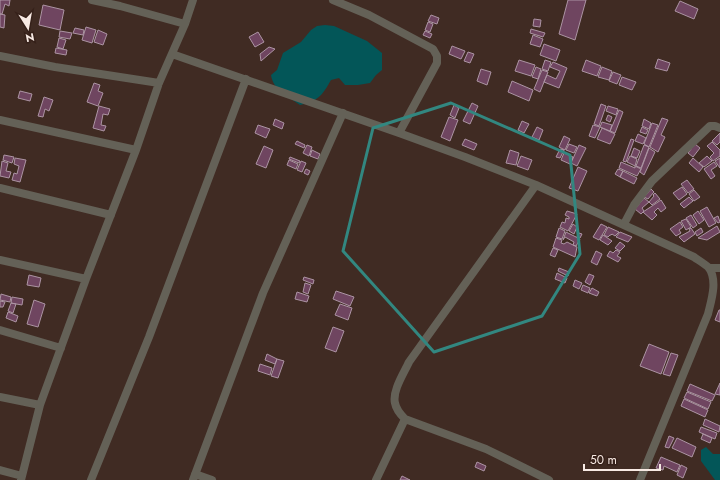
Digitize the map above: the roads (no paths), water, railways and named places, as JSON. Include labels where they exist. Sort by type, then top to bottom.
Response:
[{"type":"street","points":[[92,0],[185,24]]},
{"type":"street","points":[[0,470],[22,478],[40,405],[86,279],[136,150],[159,83],[185,24],[193,0]]},
{"type":"street","points":[[333,0],[369,15],[433,49],[437,56],[437,63],[399,133]]},
{"type":"street","points":[[172,54],[399,133],[536,185],[694,257],[709,268],[713,280],[713,293],[708,314],[640,480]]},
{"type":"street","points":[[0,56],[55,67],[159,83]]},
{"type":"street","points":[[91,480],[149,337],[246,80]]},
{"type":"street","points":[[212,480],[194,477],[263,293],[343,113]]},
{"type":"street","points":[[0,120],[136,150]]},
{"type":"street","points":[[624,224],[634,205],[652,181],[710,126],[720,128]]},
{"type":"street","points":[[536,185],[409,362],[397,386],[394,403],[399,413],[405,419],[486,449],[549,480]]},
{"type":"street","points":[[0,188],[111,215]]},
{"type":"street","points":[[0,260],[86,279]]},
{"type":"street","points":[[709,268],[720,268]]},
{"type":"street","points":[[0,330],[61,348]]},
{"type":"street","points":[[0,397],[40,405]]},
{"type":"street","points":[[376,480],[405,419]]},
{"type":"water","points":[[317,26],[334,26],[367,41],[382,53],[382,70],[370,83],[345,85],[339,78],[331,80],[319,97],[311,102],[300,105],[278,89],[272,80],[271,75],[277,70],[283,53],[301,42],[311,30]]},
{"type":"water","points":[[706,447],[713,454],[720,454],[720,480],[715,480],[701,461],[701,450]]}]
